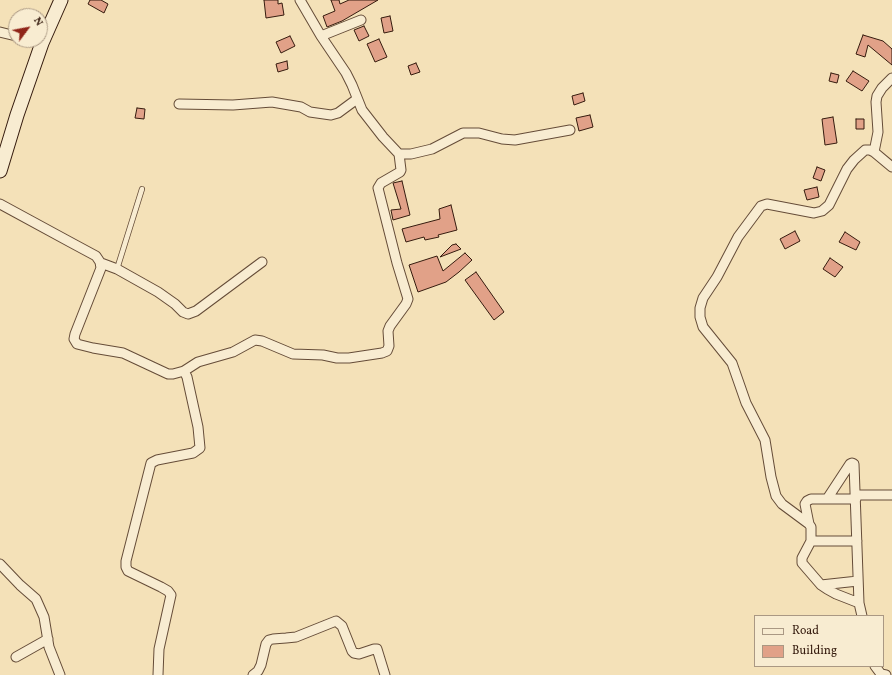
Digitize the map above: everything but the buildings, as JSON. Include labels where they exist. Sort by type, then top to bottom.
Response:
[{"type":"main road","points":[[48,22],[61,0]]},
{"type":"main road","points":[[0,171],[17,115],[34,48]]},
{"type":"street","points":[[101,263],[101,268],[75,334],[75,342],[80,346],[123,353],[168,374],[184,371],[198,362],[233,352],[258,340],[294,354],[323,355],[337,358],[349,358],[382,353],[387,350],[389,346],[388,331],[390,326],[408,299],[397,263],[378,188],[381,183],[400,172],[399,154],[364,113],[346,73],[321,36],[300,0]]},
{"type":"street","points":[[321,36],[361,20]]},
{"type":"street","points":[[874,152],[878,132],[877,96],[882,88],[892,78]]},
{"type":"street","points":[[179,104],[233,105],[272,102],[301,107],[310,112],[331,115],[338,113],[357,99]]},
{"type":"street","points":[[399,154],[411,154],[432,149],[463,133],[479,133],[502,139],[515,140],[570,130]]},
{"type":"street","points":[[809,524],[782,504],[775,494],[765,440],[746,403],[732,363],[703,327],[700,317],[701,303],[738,237],[759,207],[767,204],[814,213],[822,211],[829,205],[843,176],[854,160],[865,150],[874,152],[892,167]]},
{"type":"street","points":[[0,204],[31,219],[96,256],[101,263],[117,269],[158,292],[175,304],[183,312],[188,314],[196,311],[262,262]]},
{"type":"street","points":[[158,675],[159,649],[171,595],[168,591],[128,571],[126,562],[151,463],[156,460],[193,453],[201,447],[190,386],[184,371]]},
{"type":"street","points":[[828,499],[852,463],[855,467],[858,581],[859,602],[862,615]]},
{"type":"street","points":[[859,602],[836,594],[821,585],[802,562],[802,557],[811,541],[812,530],[804,504],[807,500],[811,499],[892,495]]},
{"type":"street","points":[[811,541],[857,541]]},
{"type":"street","points":[[0,564],[36,599],[44,617],[49,647],[60,675]]},
{"type":"street","points":[[821,585],[858,581]]},
{"type":"street","points":[[253,675],[258,672],[266,644],[269,640],[296,636],[336,621],[342,626],[354,653],[357,654],[374,648],[377,649],[385,675]]},
{"type":"street","points":[[16,657],[48,639]]},
{"type":"street","points":[[876,667],[882,674],[886,675]]},
{"type":"lane","points":[[117,269],[142,189]]}]
